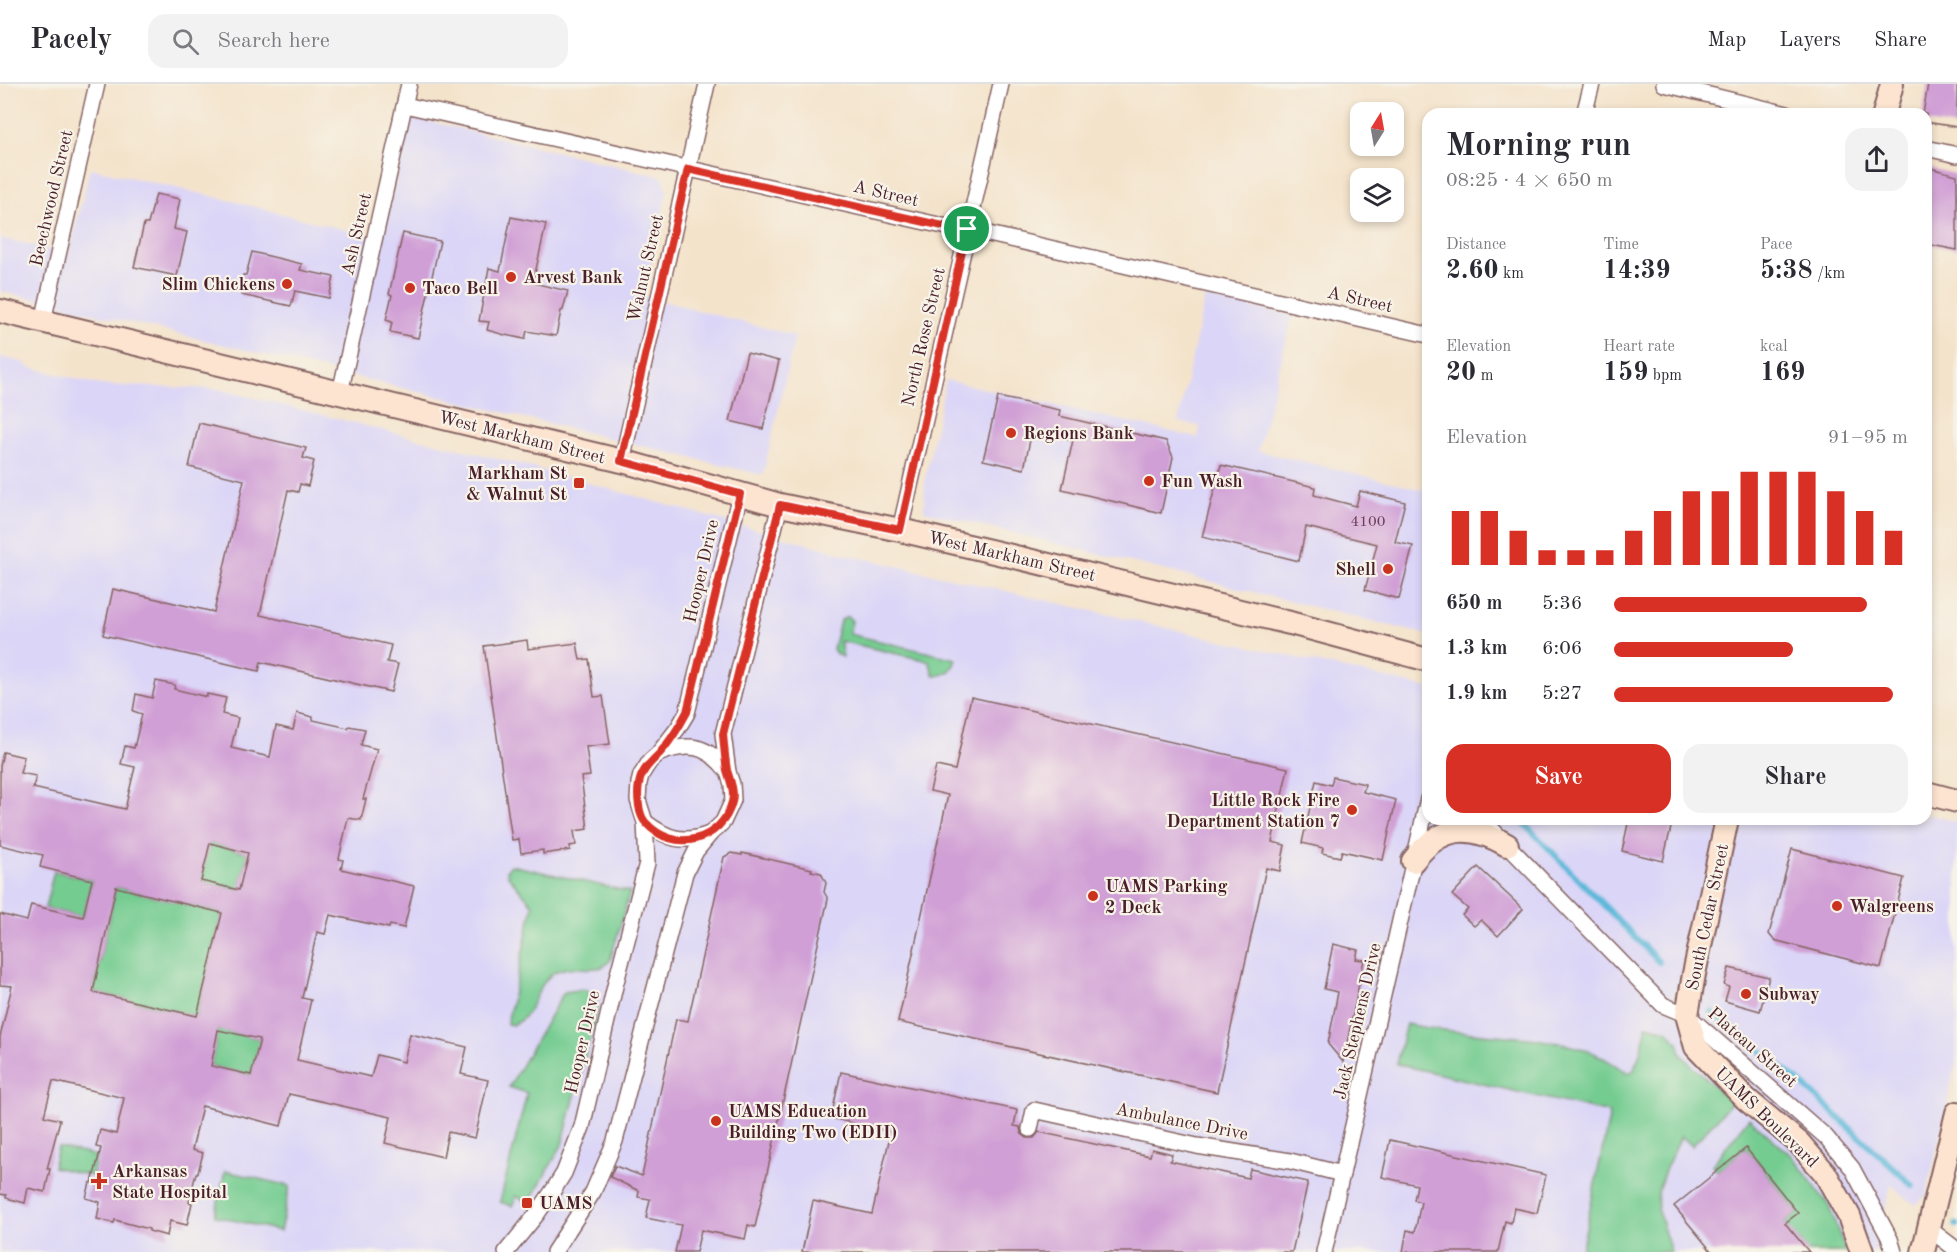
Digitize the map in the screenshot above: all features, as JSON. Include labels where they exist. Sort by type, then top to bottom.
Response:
[{"type":"main road","points":[[1886,108],[1892,84]]},
{"type":"main road","name":"West Markham Street","points":[[0,311],[621,461],[780,505],[900,530],[1290,623],[1422,658]]},
{"type":"main road","points":[[1932,795],[1957,801]]},
{"type":"main road","name":"South Cedar Street","points":[[1687,1015],[1726,825]]},
{"type":"main road","points":[[1413,861],[1432,841],[1456,831],[1468,830],[1482,833],[1507,845]]},
{"type":"main road","name":"UAMS Boulevard","points":[[1687,1015],[1696,1047],[1746,1099],[1799,1143],[1825,1173],[1849,1216],[1862,1252]]},
{"type":"main road","points":[[1923,1252],[1957,1113]]},
{"type":"street","name":"Beechwood Street","points":[[43,321],[97,84]]},
{"type":"street","name":"Ash Street","points":[[340,393],[410,84]]},
{"type":"street","name":"Walnut Street","points":[[621,461],[707,84]]},
{"type":"street","name":"North Rose Street","points":[[900,530],[1000,84]]},
{"type":"street","points":[[1586,108],[1592,84]]},
{"type":"street","points":[[1664,84],[1762,108]]},
{"type":"street","name":"A Street","points":[[405,105],[952,228],[967,229],[1422,334]]},
{"type":"street","points":[[1932,149],[1957,155]]},
{"type":"street","name":"Hooper Drive","points":[[506,1252],[537,1214],[559,1181],[582,1127],[647,863],[645,822],[638,800],[639,783],[650,761],[678,728],[687,712],[740,494]]},
{"type":"street","points":[[554,1252],[593,1192],[615,1141],[685,873],[696,851],[723,822],[733,800],[723,734],[780,505]]},
{"type":"street","points":[[658,754],[674,747],[692,746],[713,755],[728,772]]},
{"type":"street","points":[[645,822],[660,833],[675,839],[694,840],[710,834]]},
{"type":"street","name":"Jack Stephens Drive","points":[[1324,1252],[1422,824]]},
{"type":"street","name":"Plateau Street","points":[[1488,825],[1663,1005],[1687,1015],[1826,1137],[1852,1168],[1890,1239],[1894,1252]]},
{"type":"street","name":"Ambulance Drive","points":[[1030,1129],[1034,1110],[1197,1146],[1290,1161],[1342,1174]]},
{"type":"street","points":[[1928,1228],[1957,1250]]},
{"type":"shaded area","points":[[411,117],[663,177],[667,191],[643,296],[795,336],[763,475],[0,291],[0,238],[69,254],[90,168],[381,239]]},
{"type":"shaded area","points":[[1205,297],[1293,315],[1258,451],[1422,490],[1422,634],[924,511],[925,479],[946,380],[1198,438],[1200,426],[1178,422]]},
{"type":"shaded area","points":[[0,357],[26,363],[27,367],[101,385],[218,389],[523,465],[844,554],[1422,687],[1422,825],[1932,825],[1932,816],[1957,822],[1957,1059],[1926,1196],[1915,1205],[1891,1185],[1875,1252],[0,1252]]},
{"type":"green space","points":[[845,617],[852,621],[849,634],[956,659],[955,663],[948,672],[934,676],[929,661],[840,641],[843,657],[840,656],[833,649],[840,621]]},
{"type":"green space","points":[[210,843],[248,853],[239,890],[201,881]]},
{"type":"green space","points":[[511,865],[630,892],[610,961],[603,967],[558,970],[546,980],[526,1015],[513,1025],[507,1024],[533,905],[508,876],[507,870]]},
{"type":"green space","points":[[54,871],[92,880],[83,917],[45,908]]},
{"type":"green space","points":[[116,887],[222,913],[197,1016],[93,992]]},
{"type":"green space","points":[[583,989],[594,996],[598,1008],[562,1145],[529,1203],[516,1196],[513,1206],[500,1202],[527,1093],[509,1087],[561,997],[565,992]]},
{"type":"green space","points":[[1406,1024],[1562,1044],[1590,1051],[1629,1073],[1635,1069],[1646,1025],[1667,1030],[1678,1042],[1681,1054],[1690,1064],[1732,1102],[1692,1146],[1681,1136],[1665,1171],[1659,1190],[1658,1207],[1671,1252],[1584,1252],[1582,1247],[1610,1113],[1396,1064]]},
{"type":"green space","points":[[218,1030],[260,1039],[251,1075],[211,1066]]},
{"type":"green space","points":[[1749,1118],[1793,1157],[1828,1204],[1846,1252],[1806,1252],[1785,1223],[1798,1213],[1746,1148],[1717,1171],[1712,1165]]},
{"type":"green space","points":[[58,1147],[96,1156],[92,1176],[53,1167]]},
{"type":"green space","points":[[225,1171],[290,1186],[280,1231],[215,1216]]},
{"type":"building","points":[[1928,84],[1957,84],[1957,127],[1932,123],[1932,108],[1924,108]]},
{"type":"building","points":[[1932,169],[1957,175],[1957,250],[1932,245]]},
{"type":"building","points":[[156,194],[180,199],[174,229],[187,232],[177,276],[134,267],[144,224],[148,224]]},
{"type":"building","name":"Arvest Bank","points":[[511,217],[546,224],[533,283],[568,291],[556,336],[527,331],[525,339],[487,330],[489,322],[479,321],[489,268],[500,271]]},
{"type":"building","name":"Taco Bell","points":[[403,233],[440,241],[418,338],[390,332],[392,322],[386,320],[392,295],[389,294]]},
{"type":"building","name":"Slim Chickens","points":[[252,252],[302,264],[300,270],[334,277],[329,298],[295,291],[291,306],[241,295],[243,275],[246,275]]},
{"type":"building","points":[[747,353],[779,361],[763,429],[730,421]]},
{"type":"building","points":[[998,397],[1060,410],[1059,416],[1166,441],[1173,457],[1161,513],[1062,489],[1073,440],[1032,430],[1024,469],[983,460]]},
{"type":"building","points":[[199,423],[306,448],[303,458],[314,461],[308,486],[300,484],[298,492],[288,490],[260,615],[391,645],[387,662],[398,664],[391,692],[261,662],[259,671],[103,635],[113,589],[214,612],[244,480],[189,467]]},
{"type":"building","points":[[1221,465],[1315,487],[1314,495],[1356,506],[1360,491],[1405,502],[1395,542],[1413,546],[1399,599],[1365,590],[1377,544],[1306,527],[1299,561],[1202,537]]},
{"type":"building","points":[[527,640],[528,649],[577,643],[580,660],[589,659],[594,697],[603,696],[610,744],[586,747],[590,776],[581,777],[588,829],[574,831],[576,845],[570,846],[570,850],[543,854],[543,850],[521,853],[519,839],[512,840],[484,646]]},
{"type":"building","points":[[156,681],[175,685],[174,689],[207,697],[207,694],[226,698],[222,714],[238,718],[231,748],[270,757],[276,726],[293,730],[297,713],[313,717],[313,720],[348,728],[349,726],[365,729],[361,745],[377,749],[363,799],[366,799],[361,820],[348,818],[339,859],[343,860],[341,869],[414,886],[404,928],[390,925],[389,928],[330,915],[325,934],[317,932],[302,998],[311,1000],[297,1060],[371,1077],[377,1055],[404,1062],[410,1034],[467,1047],[461,1074],[488,1080],[475,1138],[448,1132],[443,1157],[385,1143],[391,1117],[289,1094],[281,1126],[202,1106],[192,1150],[203,1153],[189,1202],[192,1203],[187,1225],[170,1221],[167,1236],[115,1220],[114,1223],[97,1219],[100,1202],[86,1198],[101,1148],[96,1147],[100,1130],[116,1134],[124,1098],[53,1081],[44,1116],[60,1120],[47,1169],[50,1169],[45,1192],[28,1188],[25,1203],[0,1194],[0,1037],[12,986],[0,985],[0,914],[27,921],[31,905],[83,917],[92,880],[40,867],[43,855],[0,845],[0,766],[3,752],[24,757],[20,773],[36,776],[33,788],[125,809],[135,767],[121,764],[125,746],[134,748],[142,714],[133,711],[136,694],[152,698]],"holes":[[[210,843],[248,853],[239,890],[201,881]],[[116,887],[222,913],[197,1016],[93,992]],[[218,1030],[260,1039],[251,1075],[211,1066]]]},
{"type":"building","name":"UAMS Parking 2 Deck","points":[[971,697],[1288,768],[1272,842],[1285,845],[1280,871],[1266,868],[1217,1092],[898,1022],[948,795],[930,791],[936,766],[955,770]]},
{"type":"building","name":"Little Rock Fire Department Station 7","points":[[1333,777],[1365,784],[1363,792],[1396,800],[1383,860],[1342,851],[1340,857],[1322,853],[1323,848],[1302,843],[1316,781],[1331,785]]},
{"type":"building","points":[[1628,825],[1672,825],[1663,861],[1622,851]]},
{"type":"building","name":"Walgreens","points":[[1792,849],[1904,878],[1881,968],[1774,940],[1769,934]]},
{"type":"building","points":[[731,853],[742,855],[742,853],[821,873],[826,883],[824,892],[828,899],[755,1227],[748,1225],[745,1239],[701,1230],[696,1252],[675,1252],[681,1225],[646,1218],[650,1199],[638,1197],[639,1191],[610,1177],[615,1166],[642,1176],[676,1019],[688,1021],[724,857]]},
{"type":"building","points":[[1478,867],[1523,909],[1498,936],[1481,920],[1474,926],[1462,915],[1468,909],[1452,895]]},
{"type":"building","points":[[1333,944],[1358,950],[1356,959],[1364,960],[1343,1062],[1328,1044],[1338,992],[1324,989]]},
{"type":"building","name":"Subway","points":[[1729,968],[1769,977],[1760,1011],[1725,1001],[1729,987],[1724,985]]},
{"type":"building","points":[[841,1072],[1017,1110],[1014,1126],[1020,1127],[1021,1133],[1027,1138],[1034,1138],[1039,1132],[1150,1156],[1152,1149],[1172,1154],[1170,1161],[1248,1178],[1250,1169],[1308,1182],[1292,1252],[802,1252],[813,1201],[872,1214],[891,1132],[831,1118]]},
{"type":"building","points":[[1390,1140],[1546,1175],[1537,1213],[1514,1208],[1511,1223],[1505,1221],[1498,1252],[1403,1252],[1407,1230],[1415,1232],[1421,1202],[1414,1200],[1417,1185],[1382,1177]]},
{"type":"building","points":[[1746,1148],[1798,1213],[1785,1223],[1809,1252],[1712,1252],[1674,1206]]},
{"type":"waterway","points":[[1526,825],[1659,962]]},
{"type":"waterway","points":[[1712,1012],[1801,1083],[1913,1186]]},
{"type":"place","name":"Arvest Bank","points":[[511,277]]},
{"type":"place","name":"Slim Chickens","points":[[287,284]]},
{"type":"place","name":"Taco Bell","points":[[410,288]]},
{"type":"place","name":"Regions Bank","points":[[1011,433]]},
{"type":"place","name":"Fun Wash","points":[[1149,481]]},
{"type":"place","name":"Markham St & Walnut St","points":[[579,483]]},
{"type":"place","name":"Shell","points":[[1388,569]]},
{"type":"place","name":"Little Rock Fire Department Station 7","points":[[1352,810]]},
{"type":"place","name":"UAMS Parking 2 Deck","points":[[1093,896]]},
{"type":"place","name":"Walgreens","points":[[1837,906]]},
{"type":"place","name":"Subway","points":[[1746,994]]},
{"type":"place","name":"UAMS Education Building Two (EDII)","points":[[716,1121]]},
{"type":"place","name":"Arkansas State Hospital","points":[[99,1181]]},
{"type":"place","name":"UAMS","points":[[527,1203]]},
{"type":"route","points":[[688,169],[952,228],[967,229],[900,530],[780,505],[723,734],[733,800],[723,822],[710,834],[694,840],[675,839],[660,833],[645,822],[638,800],[639,783],[650,761],[678,728],[687,712],[740,494],[621,461],[688,169]]}]
